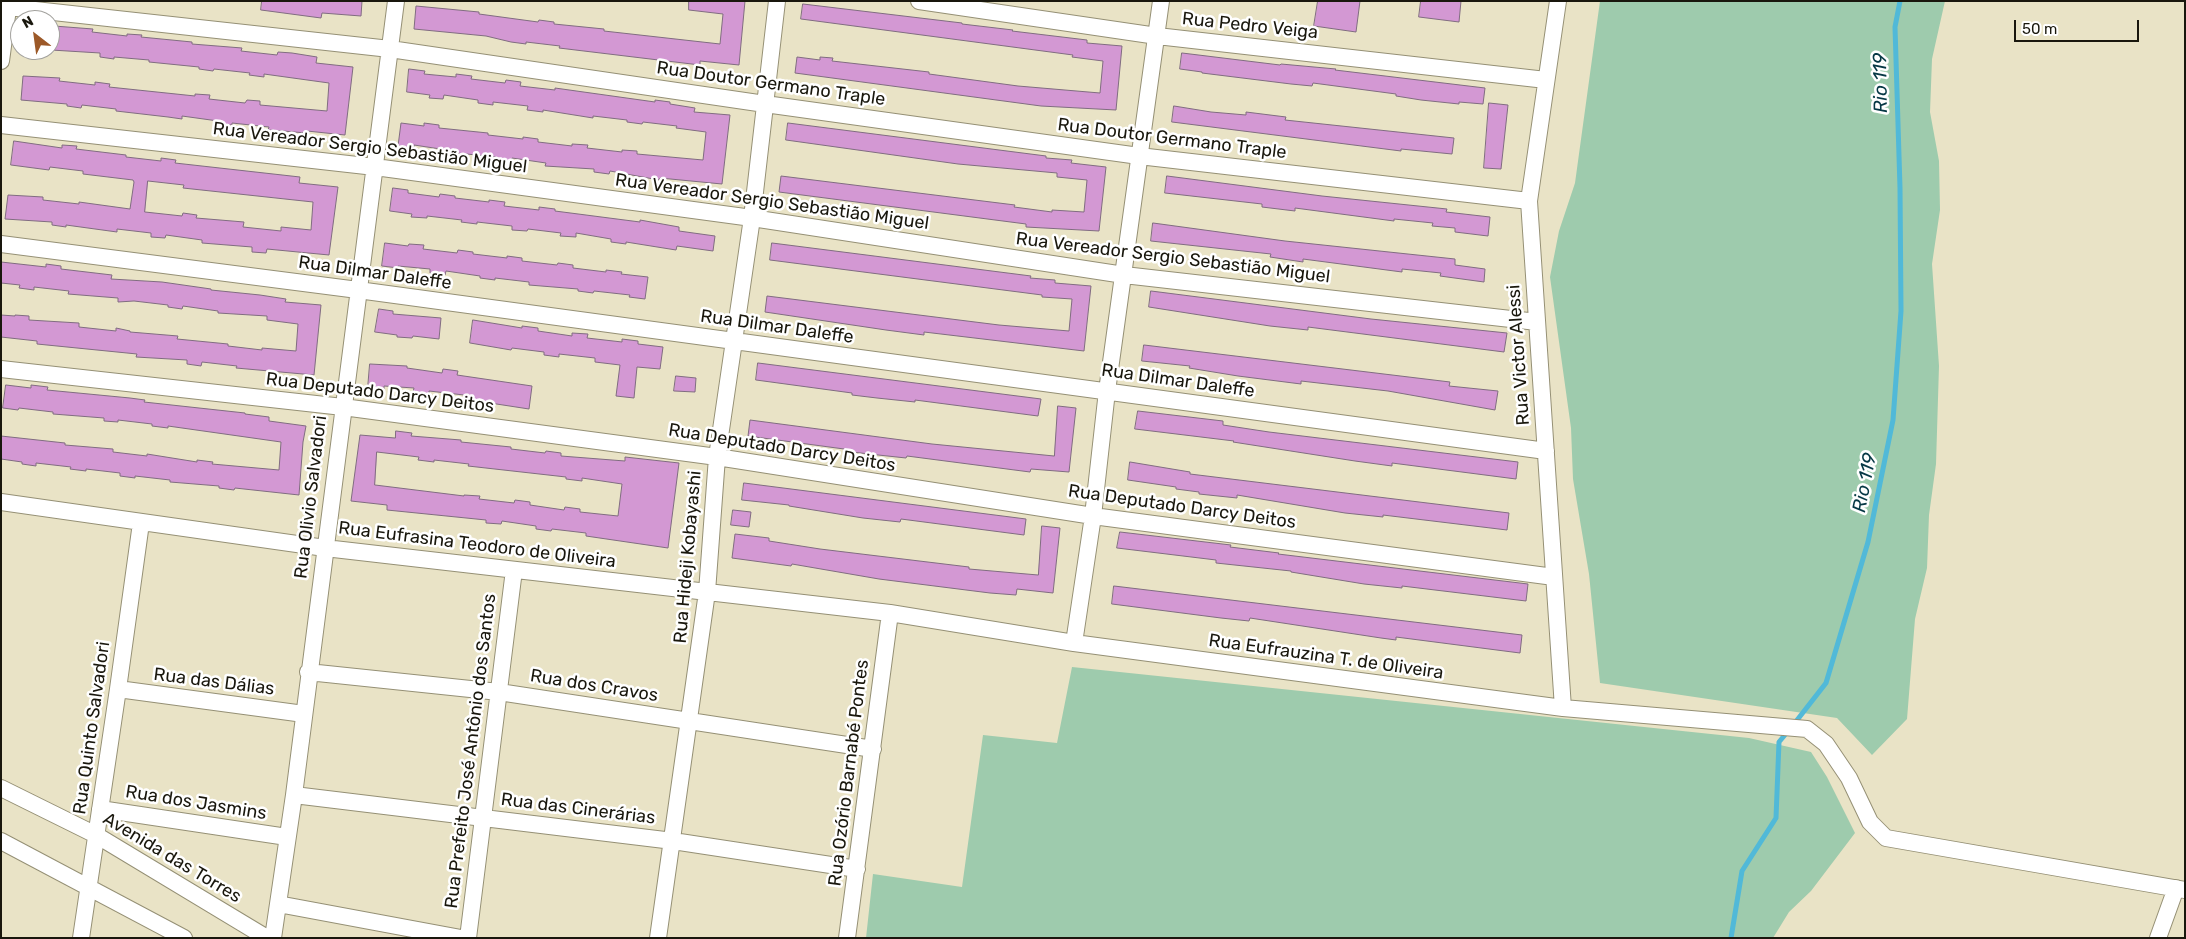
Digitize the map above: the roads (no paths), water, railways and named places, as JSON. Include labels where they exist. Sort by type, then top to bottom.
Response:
[{"type":"street","name":"Rua Olivio Salvadori","points":[[273,938],[294,795],[308,672],[396,1]]},
{"type":"street","name":"Rua Hideji Kobayashi","points":[[658,938],[707,592],[717,457],[752,218],[777,1]]},
{"type":"street","name":"Rua Pedro Veiga","points":[[919,1],[1157,36],[1546,80]]},
{"type":"street","points":[[1074,644],[1093,516],[1139,156],[1161,1]]},
{"type":"street","name":"Rua Victor Alessi","points":[[1558,1],[1529,201],[1563,708]]},
{"type":"street","name":"Rua Doutor Germano Traple","points":[[8,4],[390,48],[765,104],[1139,156],[1529,201]]},
{"type":"street","points":[[1,61],[8,4]]},
{"type":"street","name":"Rua Vereador Sergio Sebastião Miguel","points":[[1,125],[375,167],[752,218],[1124,275],[1537,322]]},
{"type":"street","name":"Rua Dilmar Daleffe","points":[[1,244],[358,290],[1546,451]]},
{"type":"street","name":"Rua Deputado Darcy Deitos","points":[[1,369],[343,407],[717,457],[1093,516],[1554,577]]},
{"type":"street","name":"Rua Eufrasina Teodoro de Oliveira","points":[[1,502],[325,548],[890,613]]},
{"type":"street","name":"Rua Quinto Salvadori","points":[[81,938],[141,523]]},
{"type":"street","name":"Rua Prefeito José Antônio dos Santos","points":[[468,938],[514,570]]},
{"type":"street","name":"Rua Eufrauzina T. de Oliveira","points":[[890,613],[1074,644],[1563,708],[1806,729],[1826,744],[1849,778],[1870,822],[1886,838],[2180,889]]},
{"type":"street","name":"Rua Ozório Barnabé Pontes","points":[[847,938],[890,613]]},
{"type":"street","name":"Rua dos Cravos","points":[[308,672],[498,692],[873,749]]},
{"type":"street","name":"Rua das Dálias","points":[[118,690],[304,714]]},
{"type":"street","name":"Avenida das Torres","points":[[1,788],[96,835],[266,938]]},
{"type":"street","name":"Rua das Cinerárias","points":[[294,795],[672,841],[857,869]]},
{"type":"street","name":"Rua dos Jasmins","points":[[100,809],[287,837]]},
{"type":"street","points":[[1,841],[184,938]]},
{"type":"street","points":[[2158,938],[2180,889]]},
{"type":"street","points":[[278,904],[461,938]]},
{"type":"waterway","name":"Rio 119","points":[[1794,724],[1826,683],[1868,542],[1893,420],[1901,311],[1900,188],[1895,27],[1900,1]]},
{"type":"waterway","name":"Rio 119","points":[[1731,938],[1742,871],[1776,818],[1779,742],[1789,730]]}]
